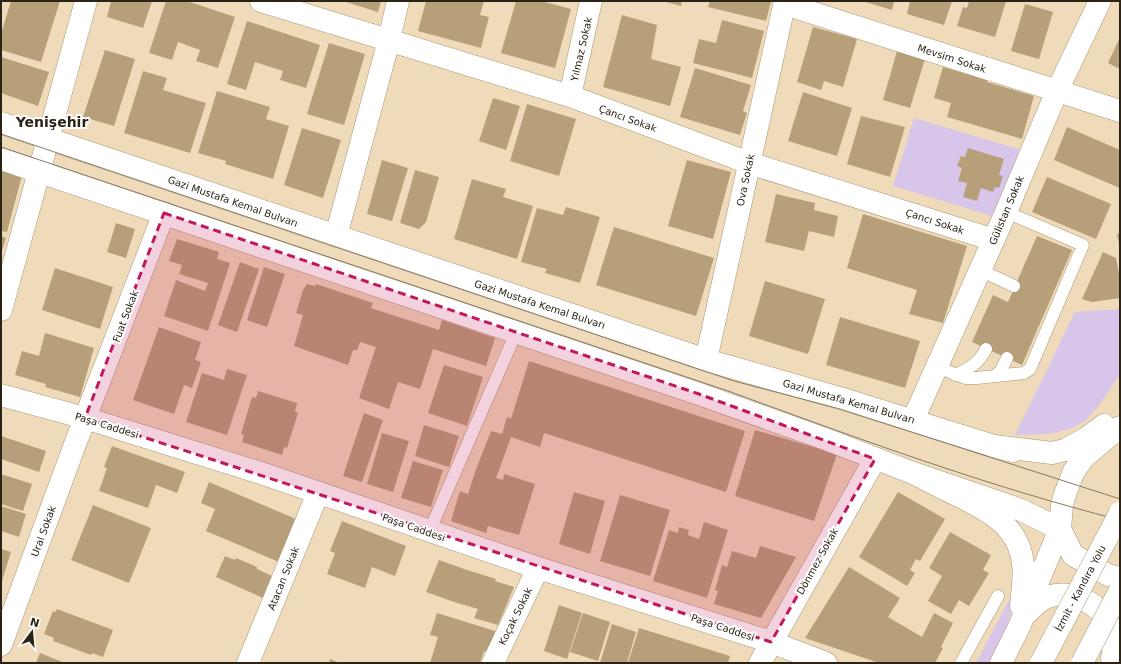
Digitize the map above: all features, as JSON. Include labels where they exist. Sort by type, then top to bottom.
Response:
[{"type":"main road","points":[[1,310],[86,1]]},
{"type":"main road","name":"Çancı Sokak","points":[[261,1],[570,96],[749,163],[994,240]]},
{"type":"main road","points":[[336,236],[389,40],[398,1]]},
{"type":"main road","name":"Yılmaz Sokak","points":[[570,96],[591,1]]},
{"type":"main road","name":"Gülistan Sokak","points":[[913,420],[946,371],[980,270],[1057,91],[1100,1]]},
{"type":"main road","name":"Mevsim Sokak","points":[[785,2],[1120,111]]},
{"type":"main road","name":"Ova Sokak","points":[[706,360],[785,2]]},
{"type":"main road","name":"Gazi Mustafa Kemal Bulvarı","points":[[1,123],[706,360],[913,420],[994,446],[1052,460],[1084,457]]},
{"type":"main road","points":[[1,159],[164,213],[514,333],[699,394],[828,440],[913,473],[1021,510],[1060,530],[1073,555],[1108,575],[1120,578]]},
{"type":"main road","name":"Fuat Sokak","points":[[85,418],[164,213]]},
{"type":"main road","name":"Paşa Caddesi","points":[[1,395],[85,418],[254,471],[538,568],[772,642],[826,663]]},
{"type":"main road","points":[[994,446],[1052,453],[1065,450],[1085,439],[1120,414]]},
{"type":"main road","name":"Ural Sokak","points":[[3,633],[85,418]]},
{"type":"main road","points":[[1001,663],[1021,622],[1060,530],[1062,505],[1074,471],[1084,457],[1120,427]]},
{"type":"main road","points":[[1084,457],[1097,448],[1120,442]]},
{"type":"main road","name":"Dönmez Sokak","points":[[760,663],[875,459]]},
{"type":"main road","points":[[913,473],[980,506],[993,514],[1009,529],[1020,548],[1023,564],[1021,622]]},
{"type":"main road","name":"Atacan Sokak","points":[[248,663],[318,493]]},
{"type":"main road","name":"İzmit - Kandıra Yolu","points":[[1041,663],[1120,513]]},
{"type":"main road","name":"Koçak Sokak","points":[[493,663],[538,568]]},
{"type":"main road","points":[[1082,663],[1120,590]]},
{"type":"main road","points":[[1021,622],[1045,598],[1061,594],[1082,598],[1093,604],[1106,618],[1113,634],[1114,656]]},
{"type":"lane","points":[[946,371],[965,378],[1024,373],[1030,369],[1053,304],[1083,246],[1006,212]]},
{"type":"lane","points":[[980,270],[1014,286]]},
{"type":"lane","points":[[429,532],[512,342],[514,333]]},
{"type":"lane","points":[[946,371],[972,368],[982,357],[986,349]]},
{"type":"lane","points":[[994,376],[1000,372],[1007,358]]},
{"type":"lane","points":[[961,663],[998,596]]},
{"type":"highlighted area","points":[[164,213],[699,394],[875,459],[771,642],[85,418]]},
{"type":"shaded area","points":[[914,118],[1021,150],[992,216],[893,186]]},
{"type":"shaded area","points":[[1120,309],[1120,375],[1097,408],[1085,421],[1070,429],[1049,434],[1015,435],[1075,312]]},
{"type":"shaded area","points":[[1011,596],[1010,615],[1007,626],[989,663],[976,663]]},
{"type":"building","points":[[11,1],[60,1],[41,62],[1,50],[1,34]]},
{"type":"building","points":[[111,1],[152,1],[143,28],[107,17]]},
{"type":"building","points":[[166,1],[187,1],[235,17],[218,68],[196,61],[200,50],[178,42],[172,60],[149,53]]},
{"type":"building","points":[[343,1],[381,1],[378,12]]},
{"type":"building","points":[[426,1],[484,1],[480,15],[489,17],[481,48],[418,31]]},
{"type":"building","points":[[516,1],[541,1],[571,9],[555,68],[501,53]]},
{"type":"building","points":[[662,1],[682,1],[681,6]]},
{"type":"building","points":[[710,1],[771,1],[766,21],[708,7]]},
{"type":"building","points":[[862,1],[894,1],[892,10]]},
{"type":"building","points":[[910,1],[952,1],[944,25],[907,14]]},
{"type":"building","points":[[969,1],[1006,1],[995,37],[957,26],[963,7],[967,8]]},
{"type":"building","points":[[1025,4],[1053,12],[1039,59],[1011,51]]},
{"type":"building","points":[[622,15],[657,25],[651,59],[681,67],[670,106],[603,87]]},
{"type":"building","points":[[722,20],[764,31],[752,78],[693,63],[699,39],[716,43]]},
{"type":"building","points":[[247,21],[320,45],[306,88],[280,80],[283,71],[255,62],[246,90],[227,84]]},
{"type":"building","points":[[813,27],[857,39],[843,87],[824,81],[821,90],[797,82]]},
{"type":"building","points":[[1120,37],[1120,69],[1108,63]]},
{"type":"building","points":[[329,43],[365,54],[344,125],[307,114]]},
{"type":"building","points":[[105,50],[135,59],[114,126],[83,117]]},
{"type":"building","points":[[897,51],[925,59],[910,108],[883,100]]},
{"type":"building","points":[[1,57],[49,72],[38,106],[1,93]]},
{"type":"building","points":[[943,67],[1034,96],[1022,139],[947,117],[951,103],[934,98]]},
{"type":"building","points":[[695,68],[751,85],[743,111],[747,113],[740,135],[680,117]]},
{"type":"building","points":[[143,71],[167,78],[163,90],[206,103],[190,153],[124,133]]},
{"type":"building","points":[[217,91],[270,107],[266,119],[289,126],[273,179],[225,164],[226,161],[198,153]]},
{"type":"building","points":[[803,92],[852,108],[837,156],[788,141]]},
{"type":"building","points":[[493,98],[520,106],[506,150],[479,141]]},
{"type":"building","points":[[527,104],[576,119],[559,176],[510,161]]},
{"type":"building","points":[[861,116],[905,127],[890,177],[847,164]]},
{"type":"building","points":[[1067,127],[1120,150],[1120,188],[1054,160]]},
{"type":"building","points":[[302,128],[341,140],[323,198],[284,185]]},
{"type":"building","points":[[968,148],[1004,159],[999,175],[1003,176],[999,188],[995,187],[993,192],[981,188],[977,201],[963,197],[967,183],[958,181],[962,168],[957,166],[961,156],[965,157]]},
{"type":"building","points":[[382,160],[408,168],[392,221],[367,214]]},
{"type":"building","points":[[687,160],[731,172],[713,239],[668,226]]},
{"type":"building","points":[[1,170],[22,175],[7,232],[1,231]]},
{"type":"building","points":[[415,170],[439,177],[426,222],[419,229],[400,223]]},
{"type":"building","points":[[1047,177],[1111,204],[1096,239],[1032,212]]},
{"type":"building","points":[[472,179],[506,189],[503,197],[533,206],[517,259],[454,239]]},
{"type":"building","points":[[776,194],[815,203],[814,210],[838,216],[834,237],[809,231],[804,251],[765,242]]},
{"type":"building","points":[[566,207],[600,217],[580,283],[545,273],[547,269],[521,262],[537,208],[563,215]]},
{"type":"building","points":[[863,214],[967,246],[943,323],[909,314],[917,290],[847,268]]},
{"type":"building","points":[[116,223],[135,229],[126,258],[107,252]]},
{"type":"building","points":[[614,227],[714,258],[696,316],[596,285]]},
{"type":"building","points":[[1120,232],[1120,244],[1119,244],[1117,235]]},
{"type":"building","points":[[1,236],[6,238],[1,254]]},
{"type":"building","points":[[1037,236],[1072,250],[1022,365],[972,342],[993,295],[1008,302]]},
{"type":"building","points":[[177,239],[219,252],[217,259],[230,263],[208,331],[164,316],[176,280],[205,291],[208,283],[179,274],[182,265],[169,261]]},
{"type":"building","points":[[1103,252],[1116,258],[1120,279],[1120,298],[1092,302],[1082,299]]},
{"type":"building","points":[[240,262],[259,269],[237,332],[218,325]]},
{"type":"building","points":[[264,267],[285,274],[267,327],[247,320]]},
{"type":"building","points":[[55,268],[113,287],[100,329],[42,310]]},
{"type":"building","points":[[765,281],[825,299],[808,354],[749,336]]},
{"type":"building","points":[[307,284],[315,286],[316,284],[373,303],[371,308],[439,330],[442,320],[495,338],[486,366],[433,349],[420,389],[398,382],[389,409],[359,398],[376,347],[360,342],[357,350],[353,350],[348,365],[294,346],[303,315],[296,313],[303,290]]},
{"type":"building","points":[[840,317],[920,341],[905,388],[826,365]]},
{"type":"building","points":[[159,327],[201,342],[195,360],[201,362],[192,388],[184,385],[174,414],[133,400]]},
{"type":"building","points":[[45,333],[94,348],[80,397],[45,387],[46,384],[15,375],[22,351],[39,356]]},
{"type":"building","points":[[529,361],[745,431],[726,492],[544,433],[540,447],[511,437],[496,478],[503,480],[504,474],[535,484],[519,535],[488,526],[486,533],[451,521],[460,491],[468,494],[491,431],[502,434],[507,417],[511,419]]},
{"type":"building","points":[[444,365],[483,377],[467,426],[428,413]]},
{"type":"building","points":[[227,369],[247,375],[227,435],[186,422],[202,373],[224,380]]},
{"type":"building","points":[[258,391],[297,403],[295,412],[298,413],[287,448],[284,447],[282,455],[242,442],[244,435],[241,434],[252,397],[256,398]]},
{"type":"building","points":[[364,413],[383,420],[362,482],[343,476]]},
{"type":"building","points":[[424,425],[459,436],[449,467],[415,456]]},
{"type":"building","points":[[755,430],[837,454],[814,521],[735,496]]},
{"type":"building","points":[[382,433],[409,441],[393,492],[367,484]]},
{"type":"building","points":[[1,436],[46,451],[39,472],[1,459]]},
{"type":"building","points":[[112,446],[185,472],[177,493],[156,485],[148,508],[99,491],[107,468],[104,467]]},
{"type":"building","points":[[413,461],[443,470],[431,507],[401,498]]},
{"type":"building","points":[[1,474],[32,484],[23,511],[1,504]]},
{"type":"building","points":[[209,482],[296,519],[279,562],[206,531],[215,509],[201,503]]},
{"type":"building","points":[[574,492],[605,501],[590,554],[559,544]]},
{"type":"building","points":[[898,492],[945,519],[920,561],[916,559],[910,570],[915,573],[907,586],[859,557]]},
{"type":"building","points":[[620,495],[670,510],[650,576],[600,561]]},
{"type":"building","points":[[93,505],[151,528],[129,583],[71,560]]},
{"type":"building","points":[[1,506],[26,514],[19,537],[1,531]]},
{"type":"building","points":[[342,521],[406,546],[395,576],[372,567],[365,588],[327,574],[335,553],[330,551]]},
{"type":"building","points":[[704,522],[728,530],[707,598],[653,581],[669,530],[678,533],[679,527],[689,530],[688,535],[699,539]]},
{"type":"building","points":[[950,532],[991,555],[983,570],[989,573],[969,606],[959,600],[951,614],[928,601],[942,576],[929,568]]},
{"type":"building","points":[[760,546],[796,557],[761,618],[714,604],[718,591],[715,590],[722,565],[727,567],[732,551],[756,558]]},
{"type":"building","points":[[1,549],[11,552],[1,584]]},
{"type":"building","points":[[225,556],[235,560],[236,558],[257,567],[257,569],[272,576],[263,598],[216,577]]},
{"type":"building","points":[[439,560],[496,579],[495,581],[514,587],[498,625],[474,618],[478,609],[426,592]]},
{"type":"building","points":[[849,567],[900,598],[888,617],[922,637],[934,613],[953,623],[935,663],[879,663],[805,638]]},
{"type":"building","points":[[559,605],[582,613],[567,659],[544,651]]},
{"type":"building","points":[[57,609],[113,630],[103,657],[92,653],[91,655],[53,641],[54,638],[44,634],[53,611],[56,612]]},
{"type":"building","points":[[437,613],[495,631],[489,653],[484,651],[480,663],[430,663],[438,637],[430,635]]},
{"type":"building","points":[[583,613],[610,622],[598,661],[570,652]]},
{"type":"building","points":[[612,624],[636,632],[627,663],[600,663]]},
{"type":"building","points":[[639,628],[730,656],[728,663],[628,663]]},
{"type":"building","points":[[40,653],[65,663],[36,663]]},
{"type":"building","points":[[330,659],[340,663],[329,663]]},
{"type":"tram line","points":[[1,134],[734,381],[840,409],[1120,499]]},
{"type":"tram line","points":[[1,147],[731,392],[924,461],[1070,507],[1120,520]]},
{"type":"district","name":"Yenişehir","points":[[52,122]]}]
